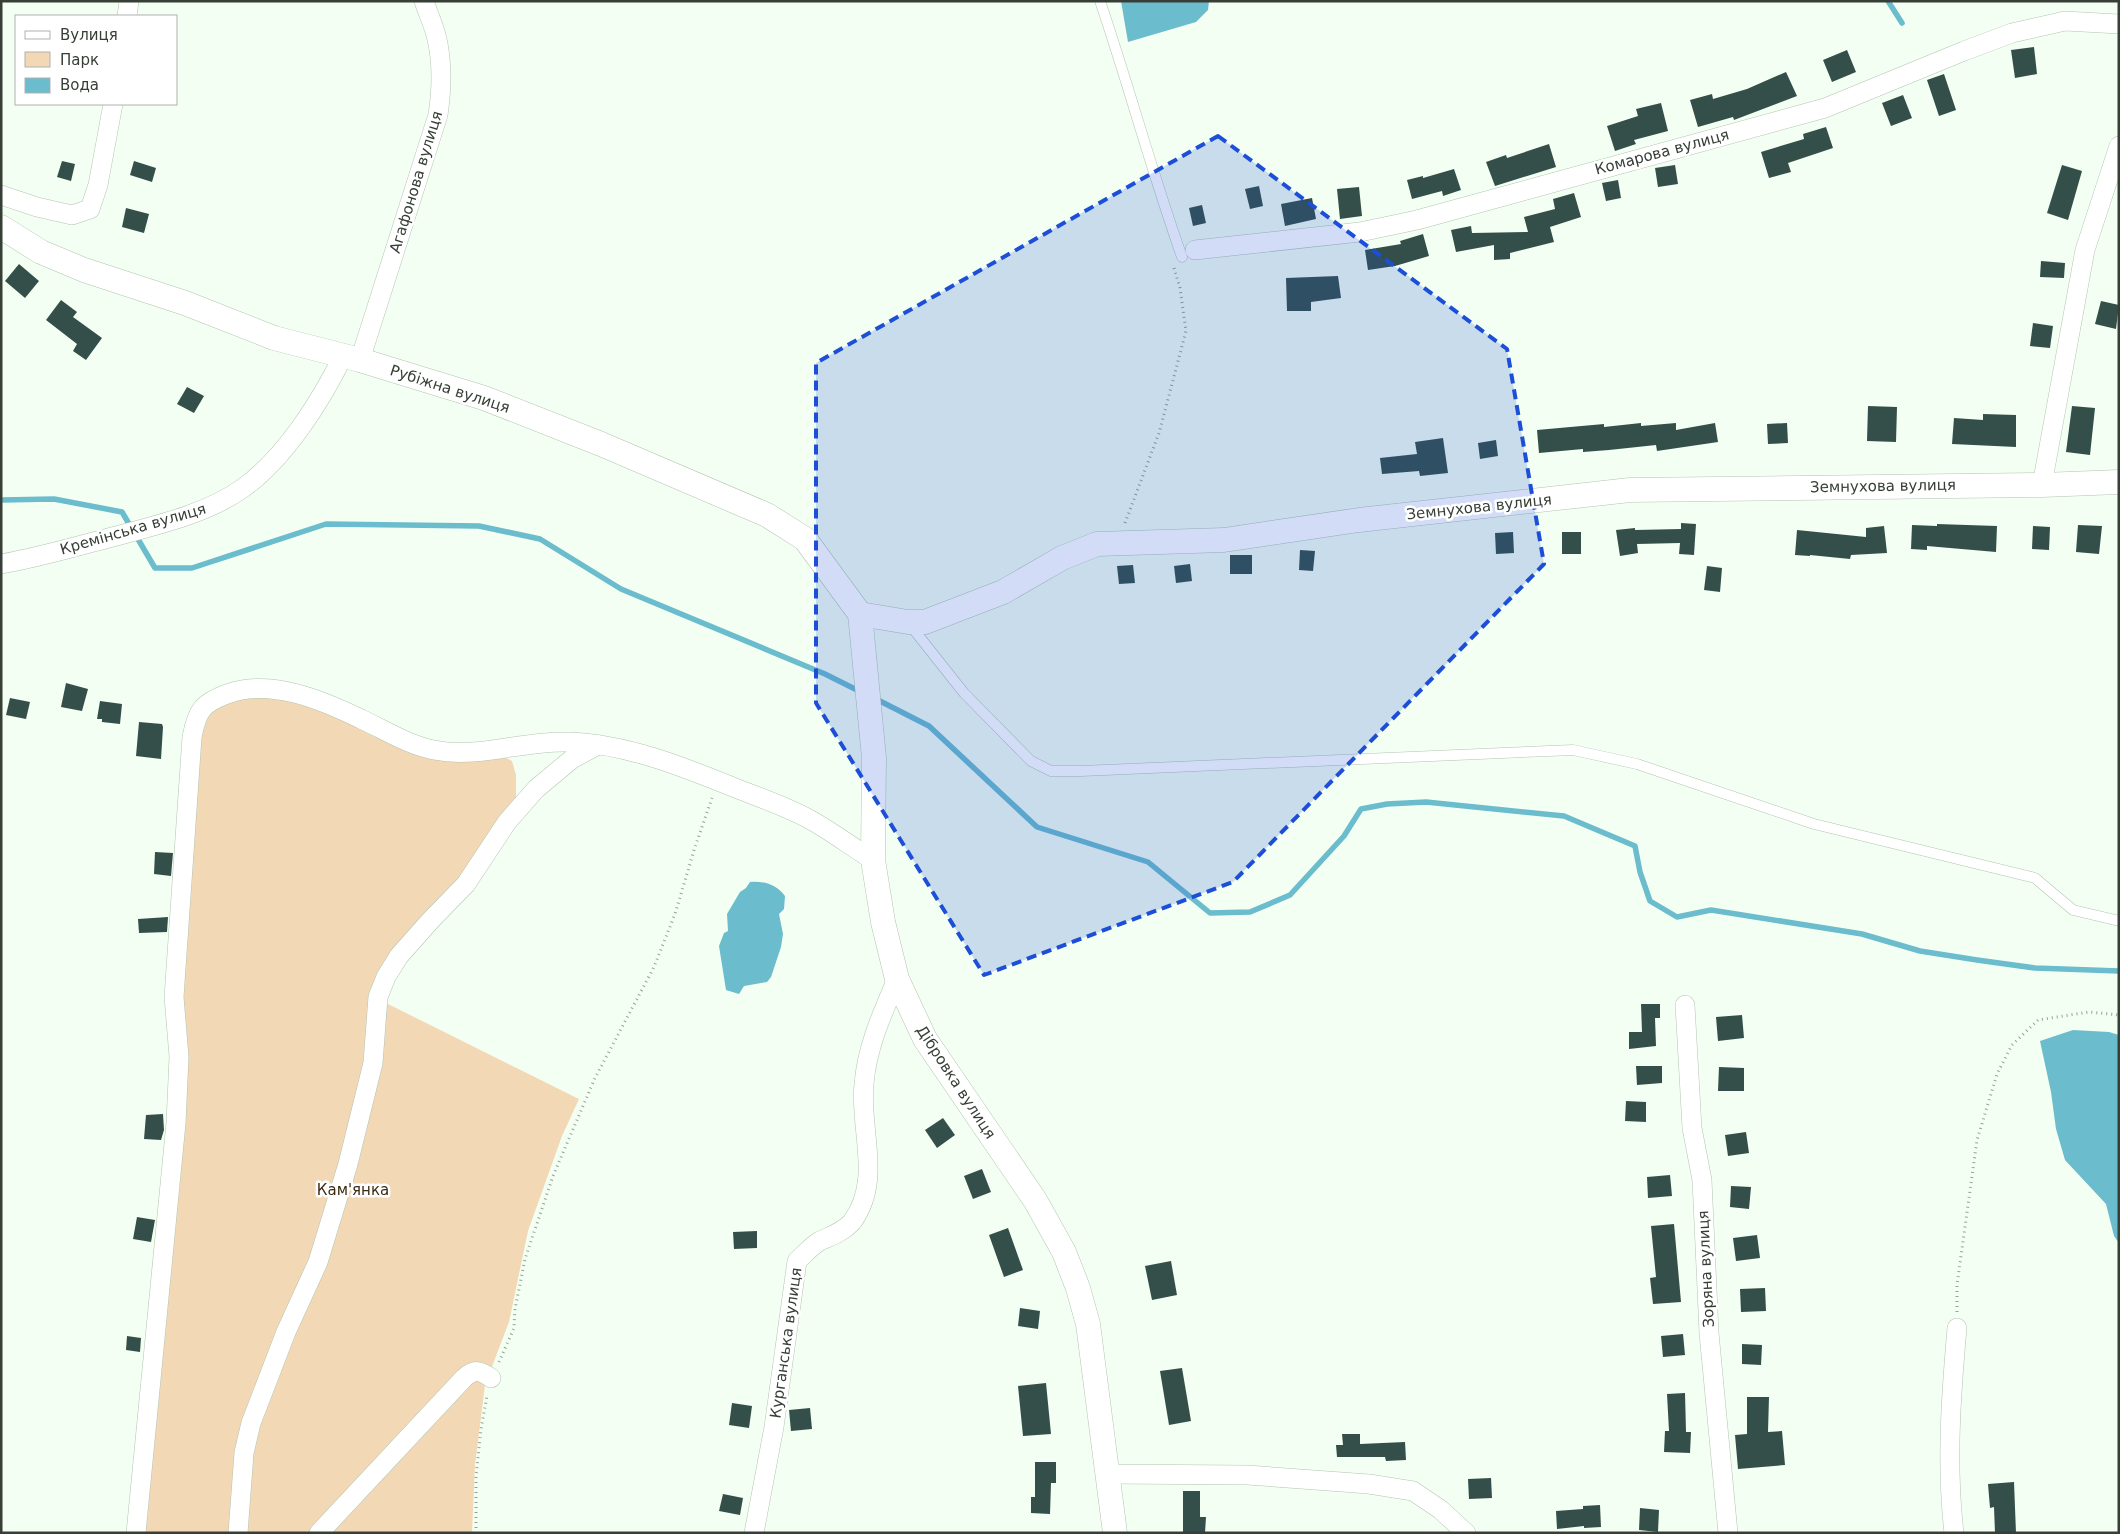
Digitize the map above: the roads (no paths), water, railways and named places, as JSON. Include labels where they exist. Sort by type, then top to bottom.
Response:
[{"type":"street","points":[[127,15],[129,1]]},
{"type":"street","name":"Агафонова вулиця","points":[[352,358],[438,115],[442,88],[441,62],[436,35],[424,1]]},
{"type":"street","name":"Комарова вулиця","points":[[1184,255],[1360,232],[1417,220],[1825,108],[2012,33],[2066,21],[2119,24]]},
{"type":"street","points":[[1,194],[37,207],[72,215],[90,209],[98,185],[113,105]]},
{"type":"street","points":[[2042,485],[2085,250],[2119,146]]},
{"type":"street","name":"Рубіжна вулиця","points":[[1,227],[41,252],[84,270],[185,303],[274,338],[352,358],[484,398],[601,444],[766,515],[805,539],[860,614]]},
{"type":"street","name":"Кремінська вулиця","points":[[1,564],[145,528],[223,502],[245,488],[271,464],[352,358]]},
{"type":"street","name":"Земнухова вулиця","points":[[860,614],[908,622],[925,622],[958,611],[1003,592],[1062,558],[1097,544],[1224,540],[1359,520],[1630,490],[2042,485],[2119,482]]},
{"type":"street","name":"Дібровка вулиця","points":[[860,614],[874,758],[873,860],[883,922],[897,979],[925,1039],[1035,1200],[1064,1252],[1078,1288],[1088,1324],[1115,1533]]},
{"type":"street","points":[[136,1533],[176,1123],[179,1057],[174,997],[192,737],[199,712],[206,703],[247,689],[274,690],[316,700],[362,719],[411,743],[436,750],[476,752],[538,742],[570,742],[598,745],[665,760],[810,820],[873,860]]},
{"type":"street","points":[[238,1533],[244,1453],[251,1423],[282,1340],[318,1262],[348,1164],[373,1063],[378,997],[386,977],[399,956],[466,884],[507,822],[536,789],[572,759],[598,745]]},
{"type":"street","name":"Курганська вулиця","points":[[754,1533],[774,1426],[797,1261],[819,1242],[833,1237],[851,1222],[861,1205],[869,1162],[863,1086],[868,1056],[876,1027],[897,979]]},
{"type":"street","name":"Зоряна вулиця","points":[[1685,1005],[1692,1128],[1702,1180],[1709,1333],[1728,1533]]},
{"type":"street","points":[[1954,1533],[1950,1502],[1950,1407],[1956,1328]]},
{"type":"street","points":[[319,1533],[464,1378],[473,1371],[480,1371],[491,1378]]},
{"type":"street","points":[[1108,1474],[1247,1475],[1369,1484],[1413,1491],[1441,1510],[1466,1533]]},
{"type":"lane","points":[[1100,1],[1126,80],[1158,190],[1184,255]]},
{"type":"lane","points":[[908,622],[964,693],[1032,761],[1051,771],[1081,772],[1573,750],[1637,764],[1814,824],[2035,878],[2073,910],[2119,921]]},
{"type":"water","points":[[1121,1],[1209,1],[1208,10],[1196,22],[1128,42]]},
{"type":"water","points":[[750,882],[769,884],[785,896],[784,909],[779,914],[783,934],[781,947],[771,977],[767,982],[744,986],[739,994],[726,990],[719,946],[724,933],[728,931],[727,914],[740,892]]},
{"type":"water","points":[[2073,1030],[2109,1032],[2119,1035],[2119,1243],[2114,1236],[2106,1204],[2065,1160],[2056,1129],[2051,1092],[2040,1041]]},
{"type":"waterway","points":[[1888,1],[1902,23]]},
{"type":"waterway","points":[[1,500],[54,499],[122,512],[155,568],[192,568],[326,524],[479,526],[540,539],[621,589],[825,674],[861,692]]},
{"type":"waterway","points":[[874,698],[929,726],[1037,827],[1148,862],[1210,913],[1250,912],[1290,895],[1344,836],[1361,809],[1387,804],[1426,802],[1564,816],[1635,846],[1640,872],[1650,901],[1677,917],[1711,910],[1862,934],[1920,951],[1977,960],[2035,968],[2119,971]]},
{"type":"park label","name":"Кам'янка","points":[[353,1190]]}]
